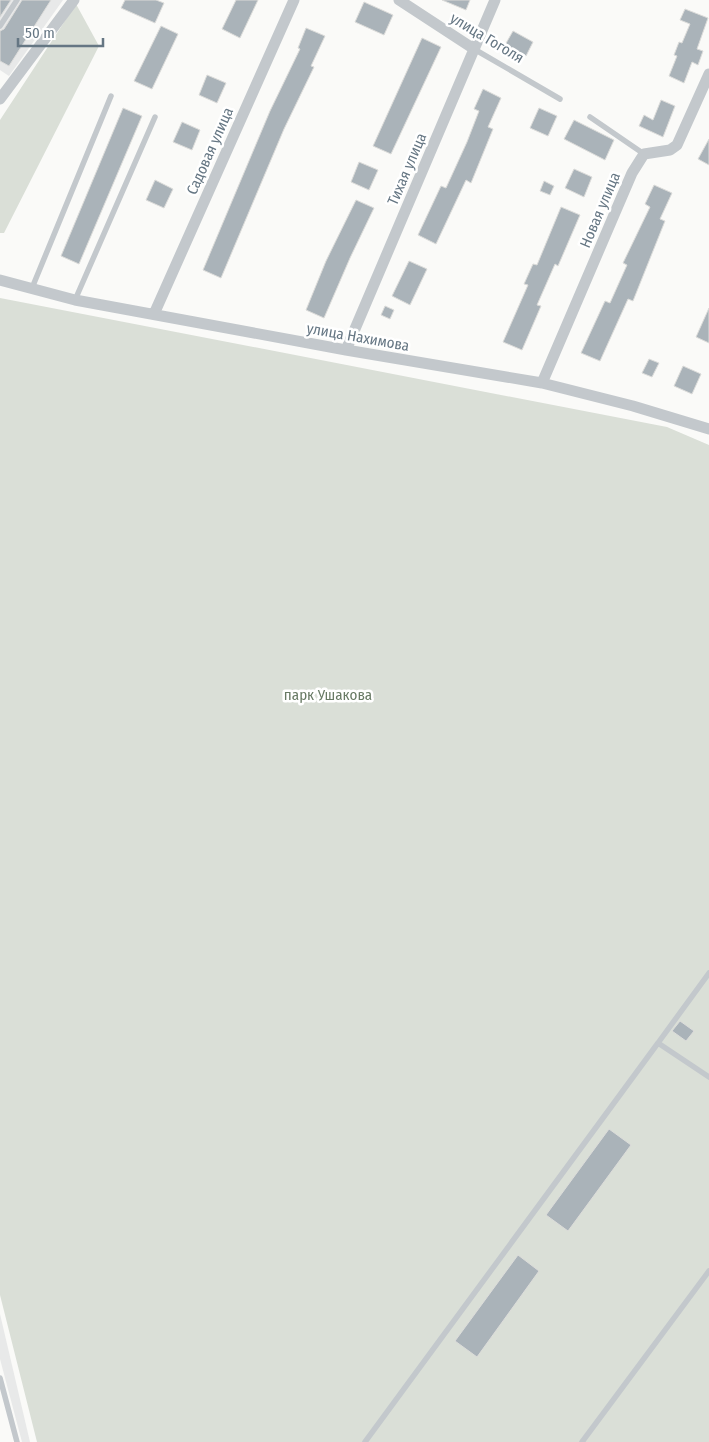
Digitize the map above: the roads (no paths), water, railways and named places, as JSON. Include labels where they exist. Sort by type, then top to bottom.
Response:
[{"type":"street","points":[[0,99],[74,0]]},
{"type":"street","name":"Садовая улица","points":[[154,314],[294,0]]},
{"type":"street","name":"улица Гоголя","points":[[399,0],[474,49]]},
{"type":"street","name":"Тихая улица","points":[[346,350],[495,0]]},
{"type":"street","points":[[644,154],[670,150],[677,145],[709,74]]},
{"type":"street","name":"Новая улица","points":[[542,383],[632,173],[644,154]]},
{"type":"street","name":"улица Нахимова","points":[[0,280],[75,300],[346,350],[542,383],[709,428]]},
{"type":"lane","points":[[0,26],[17,0]]},
{"type":"lane","name":"улица Гоголя","points":[[474,49],[560,99]]},
{"type":"lane","points":[[32,288],[111,96]]},
{"type":"lane","points":[[75,300],[156,117]]},
{"type":"lane","points":[[590,117],[644,154]]},
{"type":"lane","points":[[365,1442],[709,973]]},
{"type":"lane","points":[[658,1042],[709,1077]]},
{"type":"lane","points":[[582,1442],[709,1271]]},
{"type":"lane","points":[[0,1378],[17,1442]]},
{"type":"park label","name":"парк Ушакова","points":[[328,695]]}]
